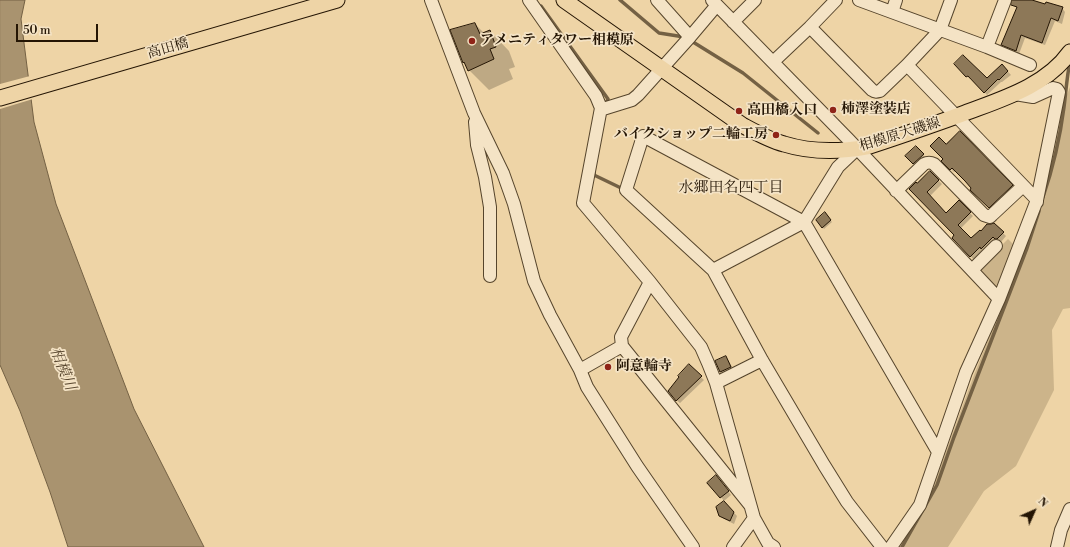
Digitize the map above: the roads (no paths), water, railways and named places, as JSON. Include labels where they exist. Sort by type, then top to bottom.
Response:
[{"type":"main road","name":"高田橋","points":[[0,98],[337,0]]},
{"type":"main road","name":"相模原大磯線","points":[[564,0],[742,125],[771,140],[812,149],[857,149],[957,116],[1015,94],[1045,76],[1069,54]]},
{"type":"street","points":[[431,0],[474,113],[503,173],[514,204],[534,281],[550,316],[580,370],[587,387],[692,547]]},
{"type":"street","points":[[529,0],[605,108],[584,203],[650,282],[701,347],[716,383],[754,518],[768,543],[774,547]]},
{"type":"street","points":[[657,0],[690,37]]},
{"type":"street","points":[[733,22],[755,0]]},
{"type":"street","points":[[773,62],[836,0]]},
{"type":"street","points":[[858,0],[987,47],[1030,65]]},
{"type":"street","points":[[892,12],[896,0]]},
{"type":"street","points":[[810,27],[875,92],[880,91],[940,30],[951,0]]},
{"type":"street","points":[[987,47],[1005,0]]},
{"type":"street","points":[[605,108],[632,100],[644,89],[690,37],[715,2],[999,299]]},
{"type":"street","points":[[907,65],[1037,201]]},
{"type":"street","points":[[891,547],[920,505],[966,372],[999,299],[1037,201],[1059,92],[1053,88],[1033,97],[1015,94]]},
{"type":"street","points":[[474,113],[477,145],[485,177],[490,207],[490,276]]},
{"type":"street","points":[[882,547],[847,502],[824,465],[762,360],[713,270],[626,190],[643,136],[804,222],[938,452]]},
{"type":"street","points":[[713,270],[804,222],[838,167],[857,149]]},
{"type":"street","points":[[896,191],[924,164],[931,162],[984,216],[990,217],[1023,186]]},
{"type":"street","points":[[972,270],[996,246]]},
{"type":"street","points":[[650,282],[621,337],[622,346],[750,505]]},
{"type":"street","points":[[580,370],[622,346]]},
{"type":"street","points":[[716,383],[762,360]]},
{"type":"street","points":[[1057,547],[1066,533],[1070,509]]},
{"type":"street","points":[[733,547],[754,518]]},
{"type":"water","name":"相模川","points":[[0,0],[25,0],[21,19],[34,122],[56,204],[134,409],[204,547],[68,547],[50,492],[20,411],[0,365]]},
{"type":"waterway","points":[[620,0],[659,33],[678,36],[693,42],[743,73],[818,133]]},
{"type":"waterway","points":[[541,6],[608,99],[606,104]]},
{"type":"waterway","points":[[1043,197],[1058,141],[1070,61]]},
{"type":"waterway","points":[[594,172],[594,175],[621,188]]},
{"type":"waterway","points":[[902,547],[937,485],[1027,248],[1039,211]]},
{"type":"place","name":"アメニティタワー相模原","points":[[472,41]]},
{"type":"place","name":"柿澤塗装店","points":[[833,110]]},
{"type":"place","name":"高田橋入口","points":[[739,111]]},
{"type":"place","name":"バイクショップ二輪工房","points":[[776,135]]},
{"type":"place","name":"阿意輪寺","points":[[608,367]]},
{"type":"district","name":"水郷田名四丁目","points":[[731,188]]}]
